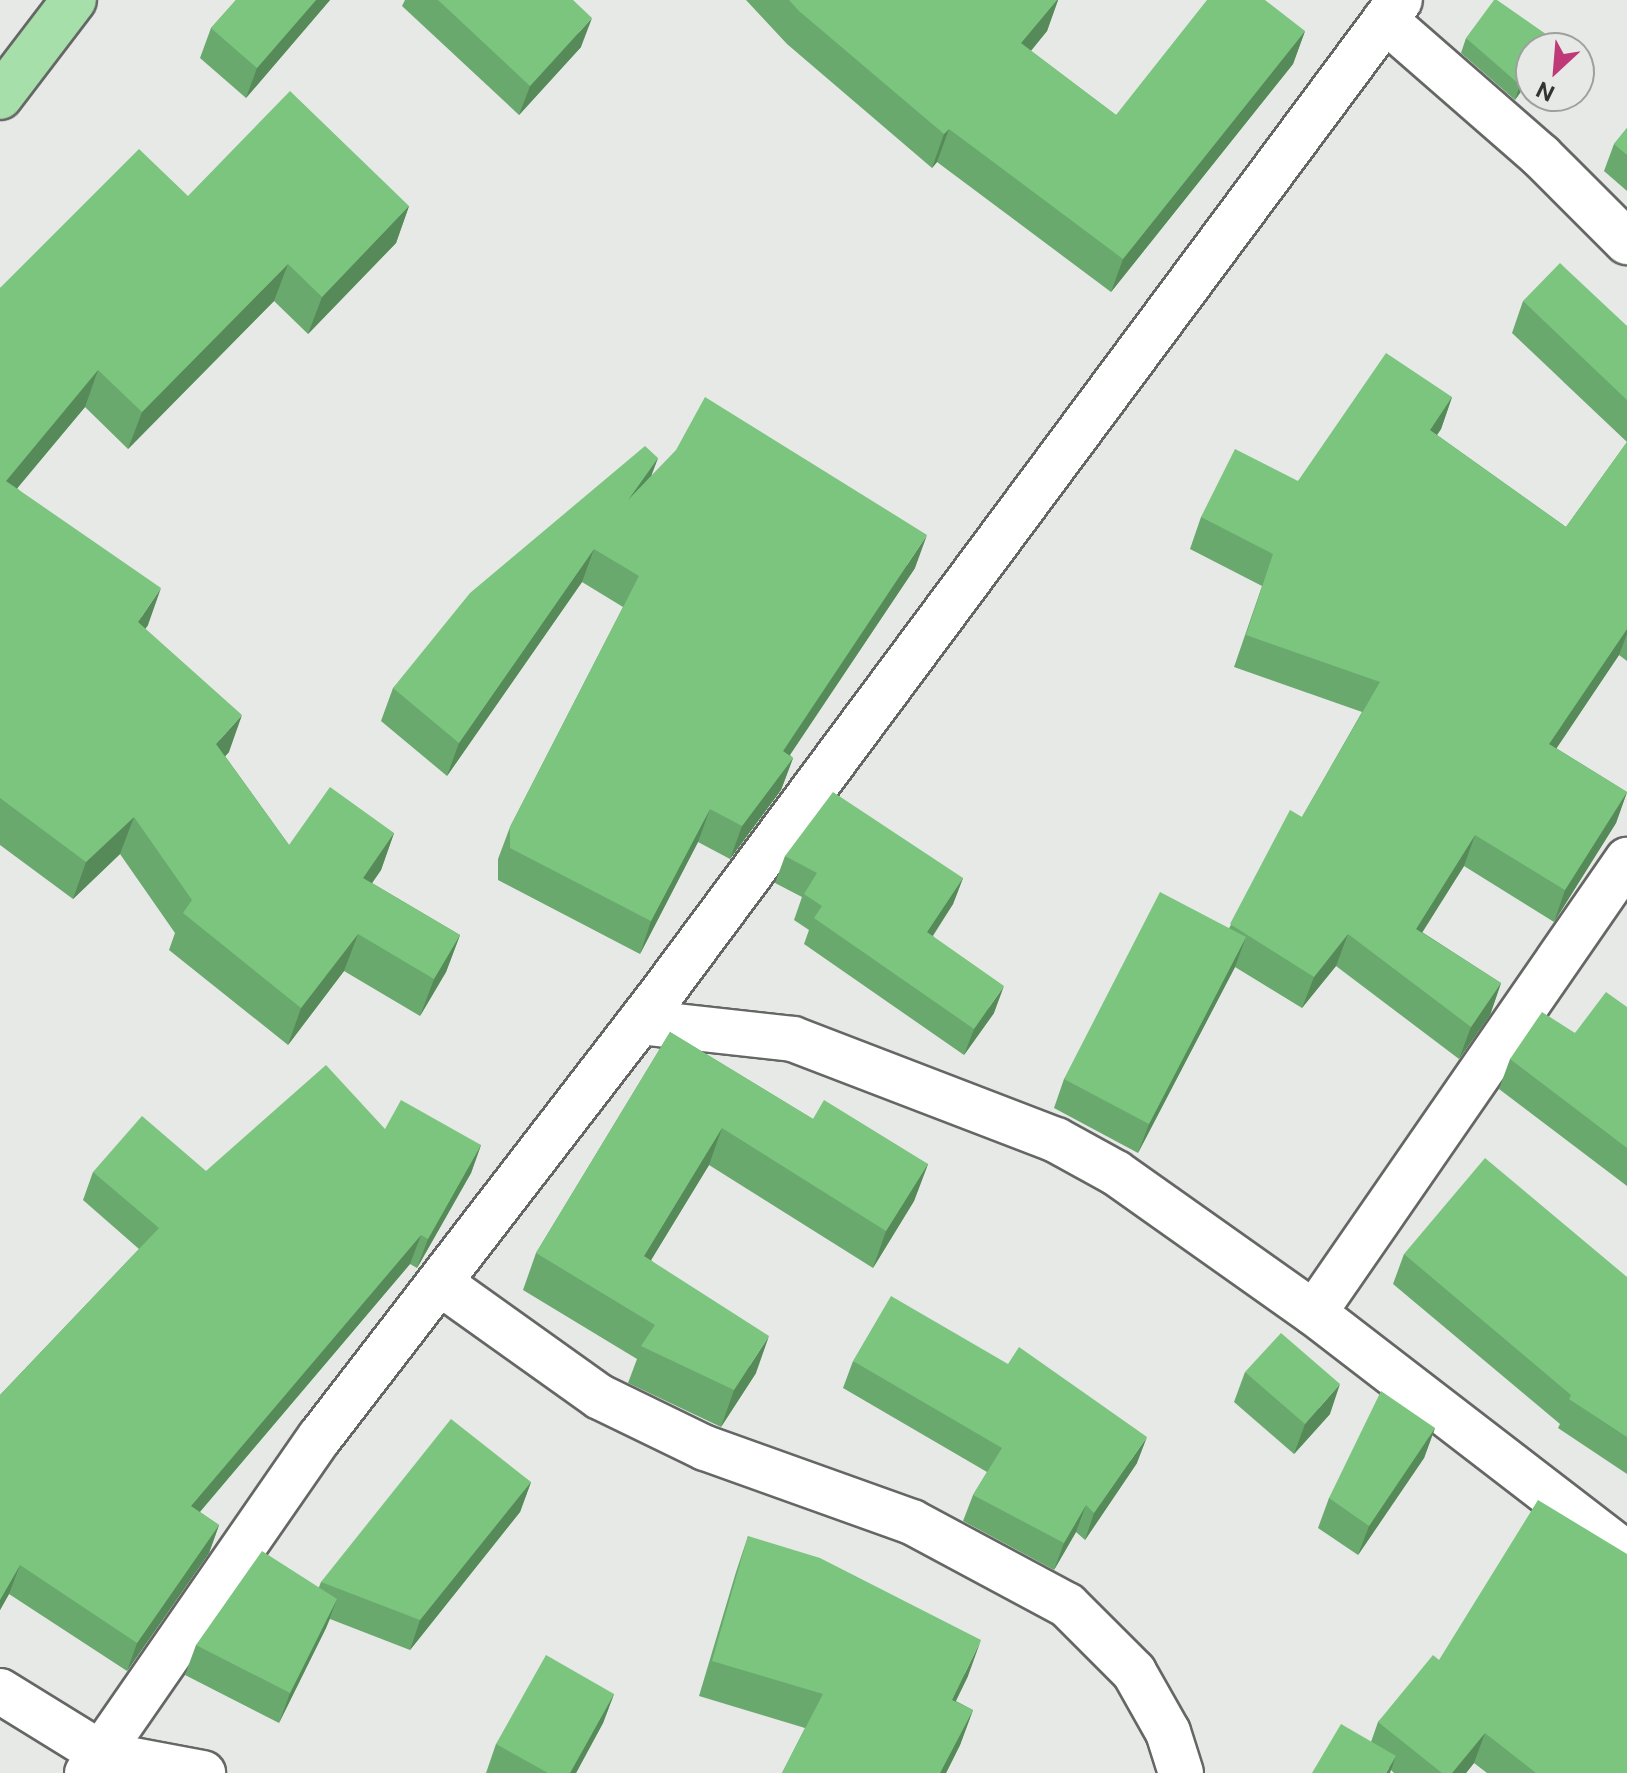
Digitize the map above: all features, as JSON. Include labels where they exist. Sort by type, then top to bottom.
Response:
[{"type":"main road","points":[[0,97],[74,0]]},
{"type":"street","points":[[94,1764],[320,1437],[640,1022],[1392,10],[1627,242]]},
{"type":"street","points":[[1314,1313],[1627,860]]},
{"type":"street","points":[[640,1022],[793,1039],[997,1113],[1116,1173],[1314,1313],[1627,1554]]},
{"type":"street","points":[[440,1283],[600,1397],[705,1448],[912,1522],[1067,1605],[1134,1672],[1168,1732],[1181,1773]]},
{"type":"street","points":[[0,1691],[94,1764],[203,1773]]},
{"type":"building","points":[[236,0],[316,0],[257,68],[211,28]]},
{"type":"building","points":[[438,0],[573,0],[592,18],[530,86]]},
{"type":"building","points":[[789,0],[1057,0],[1021,43],[1116,115],[1207,0],[1265,0],[1305,31],[1123,259],[949,129],[944,134]]},
{"type":"building","points":[[1494,0],[1543,32],[1515,32],[1515,81],[1466,38]]},
{"type":"building","points":[[290,91],[409,206],[322,297],[288,264],[142,412],[98,370],[6,481],[161,588],[138,622],[242,715],[216,744],[289,845],[330,787],[394,833],[363,878],[460,935],[434,979],[358,934],[301,1008],[183,913],[192,900],[134,817],[86,862],[0,798],[0,288],[139,149],[188,196]]},
{"type":"building","points":[[1627,128],[1627,155],[1614,144]]},
{"type":"building","points":[[1560,263],[1627,326],[1627,400],[1523,301]]},
{"type":"building","points":[[1386,353],[1452,397],[1430,430],[1566,527],[1627,442],[1627,629],[1549,744],[1627,792],[1565,890],[1475,835],[1416,929],[1501,983],[1471,1027],[1348,934],[1314,977],[1230,924],[1290,810],[1302,817],[1380,682],[1246,635],[1273,554],[1201,517],[1235,449],[1298,481]]},
{"type":"building","points":[[705,397],[927,535],[783,751],[793,758],[742,826],[710,809],[651,921],[510,848],[510,827],[639,576],[594,549],[459,743],[393,688],[470,593],[645,446],[658,458],[628,500],[676,450]]},
{"type":"building","points":[[833,792],[963,878],[927,932],[1004,986],[974,1029],[814,918],[822,906],[804,894],[817,873],[785,856]]},
{"type":"building","points":[[1160,892],[1246,937],[1149,1124],[1064,1079]]},
{"type":"building","points":[[1606,992],[1627,1007],[1627,1148],[1510,1059],[1542,1012],[1575,1033]]},
{"type":"building","points":[[670,1032],[813,1119],[824,1100],[928,1164],[886,1231],[722,1128],[644,1256],[769,1336],[734,1390],[641,1346],[655,1325],[536,1253]]},
{"type":"building","points":[[326,1065],[385,1129],[401,1100],[481,1145],[428,1239],[421,1235],[191,1506],[219,1525],[137,1643],[20,1565],[0,1600],[0,1395],[159,1228],[93,1172],[142,1116],[206,1171]]},
{"type":"building","points":[[1485,1158],[1627,1277],[1627,1437],[1569,1399],[1571,1395],[1404,1254]]},
{"type":"building","points":[[891,1296],[1008,1364],[1019,1347],[1147,1437],[1094,1513],[1086,1505],[1064,1543],[973,1495],[1002,1448],[853,1361]]},
{"type":"building","points":[[1281,1333],[1340,1384],[1305,1424],[1245,1372]]},
{"type":"building","points":[[1381,1391],[1435,1428],[1369,1526],[1329,1498]]},
{"type":"building","points":[[451,1419],[531,1482],[420,1620],[321,1582]]},
{"type":"building","points":[[1538,1500],[1627,1554],[1627,1773],[1536,1773],[1485,1733],[1452,1773],[1442,1773],[1378,1722],[1433,1655],[1439,1660]]},
{"type":"building","points":[[748,1536],[820,1558],[981,1640],[952,1700],[973,1710],[940,1773],[782,1773],[823,1694],[712,1661]]},
{"type":"building","points":[[262,1551],[337,1599],[290,1693],[196,1645]]},
{"type":"building","points":[[546,1655],[614,1694],[570,1773],[548,1773],[496,1744]]},
{"type":"building","points":[[1341,1724],[1396,1756],[1386,1773],[1312,1773]]}]
